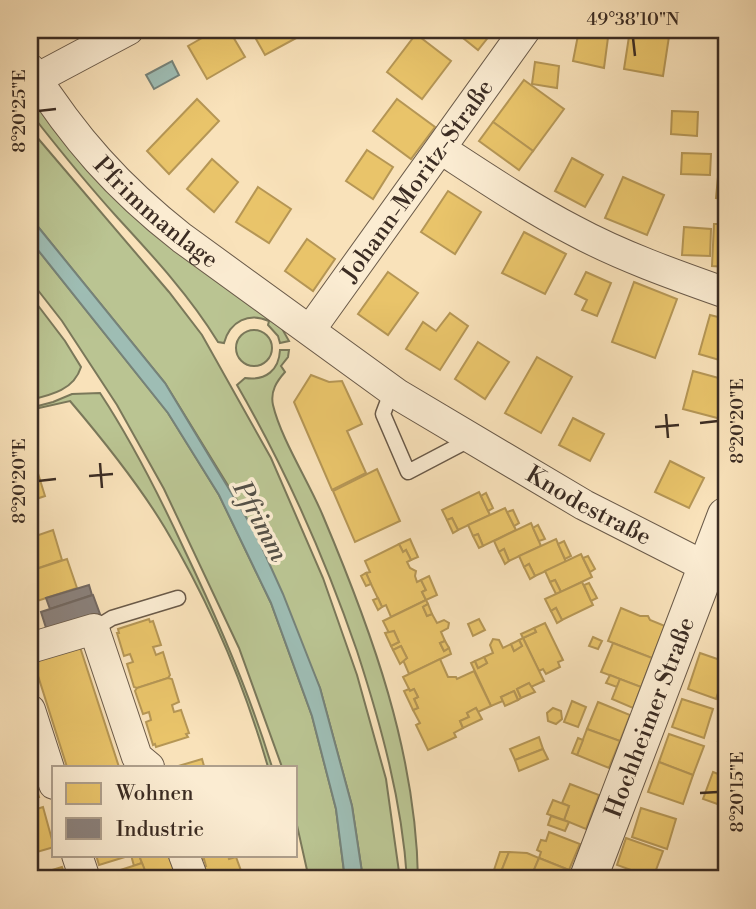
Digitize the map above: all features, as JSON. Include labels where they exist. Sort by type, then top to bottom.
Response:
[{"type":"street","points":[[33,74],[128,30]]},
{"type":"street","name":"Johann-Moritz-Straße","points":[[310,330],[525,30]]},
{"type":"street","name":"Pfrimmanlage","points":[[33,74],[80,142],[135,200],[182,238],[310,330]]},
{"type":"street","points":[[441,149],[574,231],[673,274],[726,293]]},
{"type":"street","name":"Knodestraße","points":[[310,330],[393,390],[471,439],[584,505],[717,572]]},
{"type":"street","name":"Hochheimer Straße","points":[[588,879],[717,572],[726,516]]},
{"type":"street","points":[[30,648],[94,629],[137,757],[148,766]]},
{"type":"street","points":[[30,710],[52,779]]},
{"type":"street","points":[[77,856],[85,879]]},
{"type":"street","points":[[184,856],[193,879]]},
{"type":"lane","points":[[393,390],[383,414],[408,472],[471,439]]},
{"type":"lane","points":[[94,629],[112,618],[178,598]]},
{"type":"green space","points":[[30,88],[280,325],[289,341],[280,343],[278,336],[268,325],[269,321],[248,318],[241,320],[231,329],[224,343],[218,342],[170,276],[95,193],[36,120],[30,111]]},
{"type":"green space","points":[[30,129],[169,292],[202,335],[271,458],[323,578],[357,675],[386,779],[400,879],[363,879],[352,806],[320,688],[240,505],[165,383],[30,217]]},
{"type":"green space","points":[[30,240],[168,413],[219,495],[271,603],[312,716],[336,809],[345,879],[309,879],[298,830],[298,766],[282,766],[239,648],[164,489],[117,405],[62,321],[30,280]]},
{"type":"green space","points":[[30,295],[81,367],[73,381],[61,390],[30,400]]},
{"type":"green space","points":[[254,330],[266,336],[272,348],[266,360],[254,366],[242,360],[236,348],[242,336]]},
{"type":"green space","points":[[280,350],[289,350],[288,357],[281,366],[285,372],[273,391],[273,405],[282,432],[341,560],[388,693],[409,785],[418,879],[407,879],[389,764],[366,679],[345,616],[288,482],[237,385],[245,378],[259,378],[270,373],[277,363]]},
{"type":"green space","points":[[100,393],[145,470],[221,629],[272,766],[268,766],[237,675],[197,585],[144,495],[70,401],[30,410],[72,394]]},
{"type":"water","points":[[172,61],[179,75],[154,89],[146,75]]},
{"type":"water","points":[[30,217],[165,383],[255,532],[320,688],[352,806],[363,879],[345,879],[336,809],[312,716],[271,603],[219,495],[168,413],[30,240]]},
{"type":"building: Wohnen","points":[[216,30],[229,30],[245,57],[207,79],[188,46]]},
{"type":"building: Wohnen","points":[[251,30],[297,30],[300,36],[265,55]]},
{"type":"building: Wohnen","points":[[453,30],[494,30],[478,50]]},
{"type":"building: Wohnen","points":[[579,30],[609,30],[604,68],[573,61]]},
{"type":"building: Wohnen","points":[[630,30],[670,30],[663,76],[624,69]]},
{"type":"building: Wohnen","points":[[416,34],[451,61],[422,99],[387,72]]},
{"type":"building: Wohnen","points":[[535,62],[559,66],[557,88],[532,84]]},
{"type":"building: Wohnen","points":[[524,80],[564,109],[533,151],[493,122]]},
{"type":"building: Wohnen","points":[[722,80],[726,80],[726,130],[719,129]]},
{"type":"building: Wohnen","points":[[197,99],[219,121],[169,174],[147,151]]},
{"type":"building: Wohnen","points":[[397,99],[435,127],[411,159],[373,131]]},
{"type":"building: Wohnen","points":[[672,111],[698,112],[697,136],[671,134]]},
{"type":"building: Wohnen","points":[[493,122],[533,151],[519,170],[479,141]]},
{"type":"building: Wohnen","points":[[721,146],[726,146],[726,199],[716,198]]},
{"type":"building: Wohnen","points":[[367,150],[393,167],[373,199],[346,181]]},
{"type":"building: Wohnen","points":[[682,153],[711,154],[710,175],[681,174]]},
{"type":"building: Wohnen","points":[[572,158],[603,175],[585,207],[555,191]]},
{"type":"building: Wohnen","points":[[212,159],[238,182],[214,212],[187,189]]},
{"type":"building: Wohnen","points":[[623,177],[664,195],[647,235],[605,218]]},
{"type":"building: Wohnen","points":[[258,187],[291,209],[269,243],[236,222]]},
{"type":"building: Wohnen","points":[[448,191],[481,212],[455,254],[421,232]]},
{"type":"building: Wohnen","points":[[714,224],[726,224],[726,267],[712,266]]},
{"type":"building: Wohnen","points":[[684,227],[711,229],[710,256],[682,255]]},
{"type":"building: Wohnen","points":[[524,232],[566,254],[545,294],[502,273]]},
{"type":"building: Wohnen","points":[[307,239],[335,259],[313,291],[285,271]]},
{"type":"building: Wohnen","points":[[388,272],[418,293],[388,335],[358,314]]},
{"type":"building: Wohnen","points":[[586,272],[611,283],[597,316],[582,310],[587,300],[575,294]]},
{"type":"building: Wohnen","points":[[634,282],[677,299],[655,358],[612,342]]},
{"type":"building: Wohnen","points":[[450,313],[468,326],[440,370],[406,349],[423,322],[436,331]]},
{"type":"building: Wohnen","points":[[710,315],[726,319],[726,362],[699,354]]},
{"type":"building: Wohnen","points":[[478,342],[509,362],[485,399],[455,379]]},
{"type":"building: Wohnen","points":[[537,357],[572,377],[541,433],[505,413]]},
{"type":"building: Wohnen","points":[[693,371],[726,380],[726,398],[721,419],[683,409]]},
{"type":"building: Wohnen","points":[[311,375],[329,382],[342,381],[362,424],[347,431],[366,473],[332,490],[294,402]]},
{"type":"building: Wohnen","points":[[573,418],[604,434],[590,461],[559,445]]},
{"type":"building: Wohnen","points":[[32,454],[45,496],[30,501],[30,455]]},
{"type":"building: Wohnen","points":[[670,461],[704,478],[689,508],[655,492]]},
{"type":"building: Wohnen","points":[[377,469],[400,521],[355,542],[333,491]]},
{"type":"building: Wohnen","points":[[479,492],[490,515],[458,530],[452,518],[447,520],[442,510]]},
{"type":"building: Wohnen","points":[[486,493],[493,508],[488,511],[481,496]]},
{"type":"building: Wohnen","points":[[505,508],[516,530],[483,546],[478,534],[473,536],[468,525]]},
{"type":"building: Wohnen","points":[[513,510],[519,523],[514,526],[507,512]]},
{"type":"building: Wohnen","points":[[452,518],[458,530],[453,533],[447,520]]},
{"type":"building: Wohnen","points":[[531,523],[541,546],[509,561],[504,549],[499,552],[494,541]]},
{"type":"building: Wohnen","points":[[538,525],[545,539],[539,541],[533,528]]},
{"type":"building: Wohnen","points":[[53,530],[62,560],[30,571],[30,538]]},
{"type":"building: Wohnen","points":[[478,534],[483,546],[479,548],[473,536]]},
{"type":"building: Wohnen","points":[[410,539],[418,557],[411,560],[399,544]]},
{"type":"building: Wohnen","points":[[556,539],[566,562],[535,576],[529,564],[524,567],[519,556]]},
{"type":"building: Wohnen","points":[[564,541],[571,556],[565,559],[558,544]]},
{"type":"building: Wohnen","points":[[399,544],[411,560],[407,562],[410,568],[416,571],[417,582],[421,580],[426,590],[422,592],[426,600],[391,617],[386,605],[382,607],[371,584],[365,561]]},
{"type":"building: Wohnen","points":[[504,549],[509,561],[505,564],[499,552]]},
{"type":"building: Wohnen","points":[[581,554],[592,577],[561,592],[555,580],[550,582],[545,571]]},
{"type":"building: Wohnen","points":[[588,556],[595,569],[590,572],[583,558]]},
{"type":"building: Wohnen","points":[[67,559],[77,588],[37,601],[30,571]]},
{"type":"building: Wohnen","points":[[529,564],[535,576],[530,579],[524,567]]},
{"type":"building: Wohnen","points":[[366,573],[371,584],[366,586],[361,576]]},
{"type":"building: Wohnen","points":[[429,576],[437,595],[426,600],[422,592],[426,590],[421,580]]},
{"type":"building: Wohnen","points":[[555,580],[561,592],[556,594],[550,582]]},
{"type":"building: Wohnen","points":[[582,582],[593,605],[562,620],[556,608],[551,611],[545,599]]},
{"type":"building: Wohnen","points":[[589,583],[597,598],[591,601],[584,585]]},
{"type":"building: Wohnen","points":[[378,598],[382,607],[378,610],[373,600]]},
{"type":"building: Wohnen","points":[[426,600],[428,604],[423,607],[427,616],[432,614],[437,623],[444,620],[449,623],[448,628],[441,632],[445,641],[440,643],[444,651],[449,648],[451,654],[409,674],[403,660],[407,658],[401,646],[393,650],[391,646],[399,642],[394,631],[389,633],[383,621]]},
{"type":"building: Wohnen","points":[[428,604],[432,614],[427,616],[423,607]]},
{"type":"building: Wohnen","points":[[556,608],[562,620],[557,623],[551,611]]},
{"type":"building: Wohnen","points":[[621,608],[640,616],[648,616],[650,620],[665,626],[652,658],[608,641]]},
{"type":"building: Wohnen","points":[[149,619],[150,622],[153,621],[161,645],[153,647],[156,655],[163,652],[170,675],[137,688],[134,687],[127,664],[133,662],[130,654],[124,656],[117,633],[118,629]]},
{"type":"building: Wohnen","points":[[479,619],[485,630],[473,636],[468,624]]},
{"type":"building: Wohnen","points":[[545,623],[563,660],[558,662],[560,667],[546,674],[543,669],[539,671],[523,638],[536,632],[534,628]]},
{"type":"building: Wohnen","points":[[534,628],[536,632],[523,638],[521,634]]},
{"type":"building: Wohnen","points":[[394,631],[399,642],[391,646],[385,633]]},
{"type":"building: Wohnen","points":[[593,637],[602,641],[598,649],[589,646]]},
{"type":"building: Wohnen","points":[[523,638],[544,681],[531,687],[529,683],[517,689],[521,698],[518,700],[514,691],[501,697],[503,701],[491,706],[471,663],[475,661],[478,668],[487,663],[484,657],[493,653],[490,645],[493,639],[499,640],[503,648],[511,644],[514,651],[522,646],[519,640]]},
{"type":"building: Wohnen","points":[[519,640],[522,646],[514,651],[511,644]]},
{"type":"building: Wohnen","points":[[445,641],[449,648],[444,651],[440,643]]},
{"type":"building: Wohnen","points":[[613,643],[652,658],[641,687],[601,672]]},
{"type":"building: Wohnen","points":[[79,644],[119,766],[67,766],[33,660]]},
{"type":"building: Wohnen","points":[[401,646],[407,658],[400,664],[393,650]]},
{"type":"building: Wohnen","points":[[700,653],[726,662],[716,699],[688,689]]},
{"type":"building: Wohnen","points":[[484,657],[487,663],[478,668],[475,661]]},
{"type":"building: Wohnen","points":[[440,659],[448,677],[457,679],[474,671],[491,706],[478,712],[476,708],[467,713],[469,717],[460,721],[463,728],[454,733],[456,737],[428,750],[416,725],[420,723],[413,710],[418,708],[414,699],[418,697],[414,689],[410,691],[403,677]]},
{"type":"building: Wohnen","points":[[610,675],[620,679],[617,687],[606,683]]},
{"type":"building: Wohnen","points":[[168,678],[172,679],[179,702],[172,705],[174,712],[181,710],[189,733],[186,734],[188,737],[156,747],[146,722],[151,720],[149,712],[143,714],[135,691]]},
{"type":"building: Wohnen","points":[[620,679],[641,687],[633,708],[612,699]]},
{"type":"building: Wohnen","points":[[529,683],[535,692],[521,698],[517,689]]},
{"type":"building: Wohnen","points":[[414,689],[418,697],[414,699],[418,708],[413,710],[404,691]]},
{"type":"building: Wohnen","points":[[514,691],[518,700],[505,706],[501,697]]},
{"type":"building: Wohnen","points":[[682,699],[713,709],[704,738],[672,727]]},
{"type":"building: Wohnen","points":[[572,701],[586,707],[578,727],[564,722]]},
{"type":"building: Wohnen","points":[[598,702],[630,715],[620,741],[587,729]]},
{"type":"building: Wohnen","points":[[476,708],[482,719],[463,728],[460,721],[469,717],[467,713]]},
{"type":"building: Wohnen","points":[[553,708],[561,711],[562,719],[556,724],[548,721],[547,713]]},
{"type":"building: Wohnen","points":[[726,722],[726,745],[718,741]]},
{"type":"building: Wohnen","points":[[587,729],[620,741],[609,768],[577,755]]},
{"type":"building: Wohnen","points":[[669,734],[704,746],[693,775],[659,762]]},
{"type":"building: Wohnen","points":[[539,737],[543,749],[515,760],[510,749]]},
{"type":"building: Wohnen","points":[[578,738],[583,740],[577,755],[572,753]]},
{"type":"building: Wohnen","points":[[543,749],[548,759],[519,771],[515,760]]},
{"type":"building: Wohnen","points":[[202,759],[204,766],[178,766]]},
{"type":"building: Wohnen","points":[[659,762],[693,775],[683,804],[648,792]]},
{"type":"building: Wohnen","points":[[30,770],[39,797],[30,800]]},
{"type":"building: Wohnen","points":[[713,772],[726,777],[726,807],[703,799]]},
{"type":"building: Wohnen","points":[[570,784],[599,795],[586,829],[564,820],[569,806],[562,803]]},
{"type":"building: Wohnen","points":[[553,800],[569,806],[564,820],[547,814]]},
{"type":"building: Wohnen","points":[[43,807],[52,848],[30,854],[30,811]]},
{"type":"building: Wohnen","points":[[641,808],[676,819],[667,849],[632,837]]},
{"type":"building: Wohnen","points":[[551,816],[569,822],[565,831],[548,825]]},
{"type":"building: Wohnen","points":[[549,832],[580,844],[569,870],[539,858],[541,852],[537,850],[541,840],[546,841]]},
{"type":"building: Wohnen","points":[[626,838],[663,851],[653,878],[617,865]]},
{"type":"building: Wohnen","points":[[500,852],[509,852],[501,872],[494,870]]},
{"type":"building: Wohnen","points":[[509,852],[527,853],[539,858],[532,875],[520,871],[517,878],[501,872]]},
{"type":"building: Wohnen","points":[[96,856],[125,856],[125,857],[99,865]]},
{"type":"building: Wohnen","points":[[131,856],[139,856],[142,863],[134,866]]},
{"type":"building: Wohnen","points":[[139,856],[170,856],[178,879],[148,879]]},
{"type":"building: Wohnen","points":[[196,856],[228,856],[229,859],[236,857],[244,879],[204,879],[200,868],[206,866],[204,859],[198,861]]},
{"type":"building: Wohnen","points":[[539,858],[569,870],[566,879],[530,879]]},
{"type":"building: Wohnen","points":[[142,863],[146,873],[134,876],[135,879],[103,879],[102,876]]},
{"type":"building: Wohnen","points":[[62,867],[66,879],[40,879],[39,874]]},
{"type":"building: Wohnen","points":[[520,871],[532,875],[530,879],[517,878]]},
{"type":"building: Industrie","points":[[89,585],[92,595],[50,609],[46,598]]},
{"type":"building: Industrie","points":[[93,595],[100,614],[47,631],[41,612]]},
{"type":"water label","name":"Pfrimm","points":[[261,521]]}]
